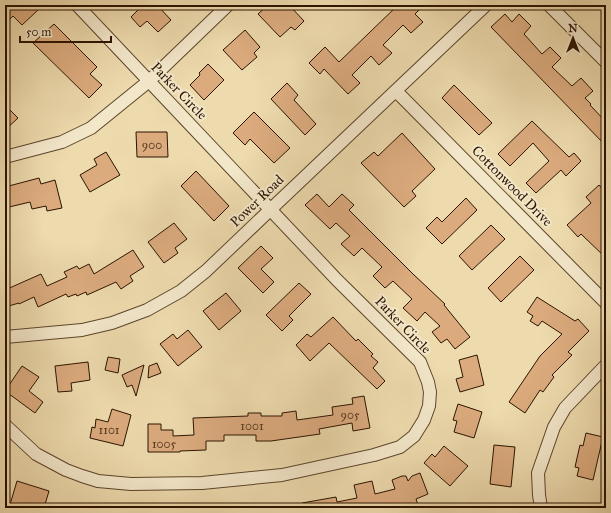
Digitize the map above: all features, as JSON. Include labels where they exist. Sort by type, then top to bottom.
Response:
[{"type":"street","name":"Parker Circle","points":[[5,425],[36,454],[66,470],[98,481],[131,484],[202,483],[282,475],[374,455],[400,447],[420,428],[428,413],[430,392],[428,382],[420,362],[337,280],[77,5]]},
{"type":"street","points":[[5,157],[62,142],[91,128],[149,81],[228,5]]},
{"type":"street","name":"Power Road","points":[[5,337],[82,330],[112,323],[147,310],[181,291],[206,272],[486,5]]},
{"type":"street","points":[[549,5],[606,62]]},
{"type":"street","name":"Cottonwood Drive","points":[[396,91],[606,303]]},
{"type":"street","points":[[541,508],[538,473],[554,427],[565,408],[606,365]]},
{"type":"building","points":[[5,5],[33,5],[38,10],[22,25],[13,16],[5,24]]},
{"type":"building","points":[[143,5],[157,5],[171,20],[158,32],[147,21],[140,27],[131,17]]},
{"type":"building","points":[[268,5],[289,5],[304,21],[295,30],[291,27],[280,37],[258,14]]},
{"type":"building","points":[[398,5],[424,5],[415,14],[423,22],[411,33],[403,25],[383,45],[392,53],[379,65],[371,56],[352,75],[360,83],[348,94],[324,69],[320,74],[309,63],[325,47],[339,62]]},
{"type":"building","points":[[505,14],[512,22],[519,14],[531,26],[524,34],[542,54],[550,47],[561,58],[552,67],[572,86],[581,78],[593,91],[585,98],[606,122],[606,146],[491,27]]},
{"type":"building","points":[[54,24],[97,67],[90,74],[102,85],[89,98],[33,43]]},
{"type":"building","points":[[245,30],[260,47],[254,53],[257,57],[242,70],[223,50]]},
{"type":"building","points":[[208,64],[224,80],[204,100],[190,85]]},
{"type":"building","points":[[287,83],[298,95],[294,100],[316,124],[305,135],[271,99]]},
{"type":"building","points":[[454,85],[492,123],[479,135],[442,98]]},
{"type":"building","points":[[5,105],[18,118],[5,130]]},
{"type":"building","points":[[254,112],[290,148],[274,163],[250,139],[245,145],[233,133]]},
{"type":"building","points":[[532,121],[569,157],[574,153],[581,161],[566,176],[561,170],[536,193],[526,183],[549,161],[533,143],[510,166],[498,154]]},
{"type":"building","points":[[136,132],[167,132],[168,157],[137,157]]},
{"type":"building","points":[[402,133],[435,169],[412,191],[416,196],[404,207],[361,163],[374,152],[378,156]]},
{"type":"building","points":[[106,152],[120,175],[90,192],[80,175],[97,165],[94,159]]},
{"type":"building","points":[[196,171],[229,206],[214,221],[181,186]]},
{"type":"building","points":[[39,178],[41,184],[55,180],[62,208],[47,211],[46,206],[32,209],[30,202],[5,208],[5,187]]},
{"type":"building","points":[[599,185],[606,193],[606,258],[581,234],[578,237],[567,225],[591,203],[586,197]]},
{"type":"building","points":[[317,194],[329,207],[342,194],[354,205],[349,210],[445,304],[444,305],[470,337],[455,349],[447,339],[441,343],[432,332],[440,326],[425,312],[417,321],[403,308],[412,299],[393,281],[385,288],[373,276],[382,267],[362,248],[354,256],[341,244],[350,236],[336,223],[330,229],[305,205]]},
{"type":"building","points":[[466,198],[477,210],[442,244],[426,228],[437,217],[442,222]]},
{"type":"building","points":[[174,223],[187,239],[175,248],[178,253],[164,263],[148,242]]},
{"type":"building","points":[[491,225],[505,239],[472,270],[459,256]]},
{"type":"building","points":[[261,246],[273,258],[261,269],[274,282],[263,293],[238,268]]},
{"type":"building","points":[[133,250],[144,267],[130,276],[133,281],[121,289],[116,282],[87,295],[86,292],[77,296],[76,294],[68,297],[66,294],[38,307],[34,297],[19,304],[5,307],[5,290],[41,274],[47,286],[67,277],[64,272],[77,266],[79,269],[89,264],[94,274]]},
{"type":"building","points":[[520,256],[534,270],[501,302],[488,288]]},
{"type":"building","points":[[299,283],[311,294],[289,316],[293,320],[282,331],[266,315]]},
{"type":"building","points":[[226,293],[241,311],[219,330],[203,311]]},
{"type":"building","points":[[537,297],[575,321],[578,319],[589,331],[568,352],[572,355],[552,375],[554,377],[543,392],[540,390],[525,413],[509,402],[540,356],[562,334],[542,321],[538,326],[530,321],[533,316],[527,312]]},
{"type":"building","points":[[333,317],[356,341],[358,339],[373,354],[371,356],[378,362],[373,368],[385,381],[377,389],[329,343],[310,361],[296,345],[307,334],[311,337]]},
{"type":"building","points":[[188,330],[202,347],[178,366],[160,344],[173,334],[177,339]]},
{"type":"building","points":[[477,355],[484,385],[460,392],[456,379],[463,377],[459,360]]},
{"type":"building","points":[[108,357],[120,359],[118,373],[105,370]]},
{"type":"building","points":[[88,362],[90,380],[71,383],[72,391],[58,392],[55,366]]},
{"type":"building","points":[[157,363],[161,373],[148,378],[149,366]]},
{"type":"building","points":[[144,365],[136,396],[132,385],[127,387],[122,375]]},
{"type":"building","points":[[22,366],[39,377],[29,391],[43,402],[35,413],[5,391]]},
{"type":"building","points":[[364,396],[370,428],[353,431],[352,423],[319,429],[320,434],[271,441],[256,441],[256,435],[224,435],[224,441],[206,441],[206,450],[148,452],[148,424],[161,424],[161,430],[173,430],[173,436],[194,435],[193,418],[248,416],[248,413],[261,413],[261,416],[282,416],[282,413],[296,411],[297,420],[333,415],[332,407],[353,404],[352,398]]},
{"type":"building","points":[[458,404],[482,412],[474,438],[454,432],[457,421],[453,420]]},
{"type":"building","points":[[112,409],[131,415],[123,446],[90,438],[92,427],[95,428],[96,419],[108,422]]},
{"type":"building","points":[[586,433],[603,437],[593,480],[577,476],[579,468],[575,467],[580,445],[583,446]]},
{"type":"building","points":[[494,445],[515,447],[511,487],[490,484]]},
{"type":"building","points":[[444,446],[468,466],[450,486],[424,463],[432,454],[435,457]]},
{"type":"building","points":[[420,473],[428,494],[416,499],[418,505],[409,508],[302,508],[302,503],[336,497],[337,502],[357,498],[354,485],[372,481],[375,494],[395,489],[392,480],[406,476],[408,481],[412,476]]},
{"type":"building","points":[[17,481],[49,491],[44,508],[9,508]]}]
